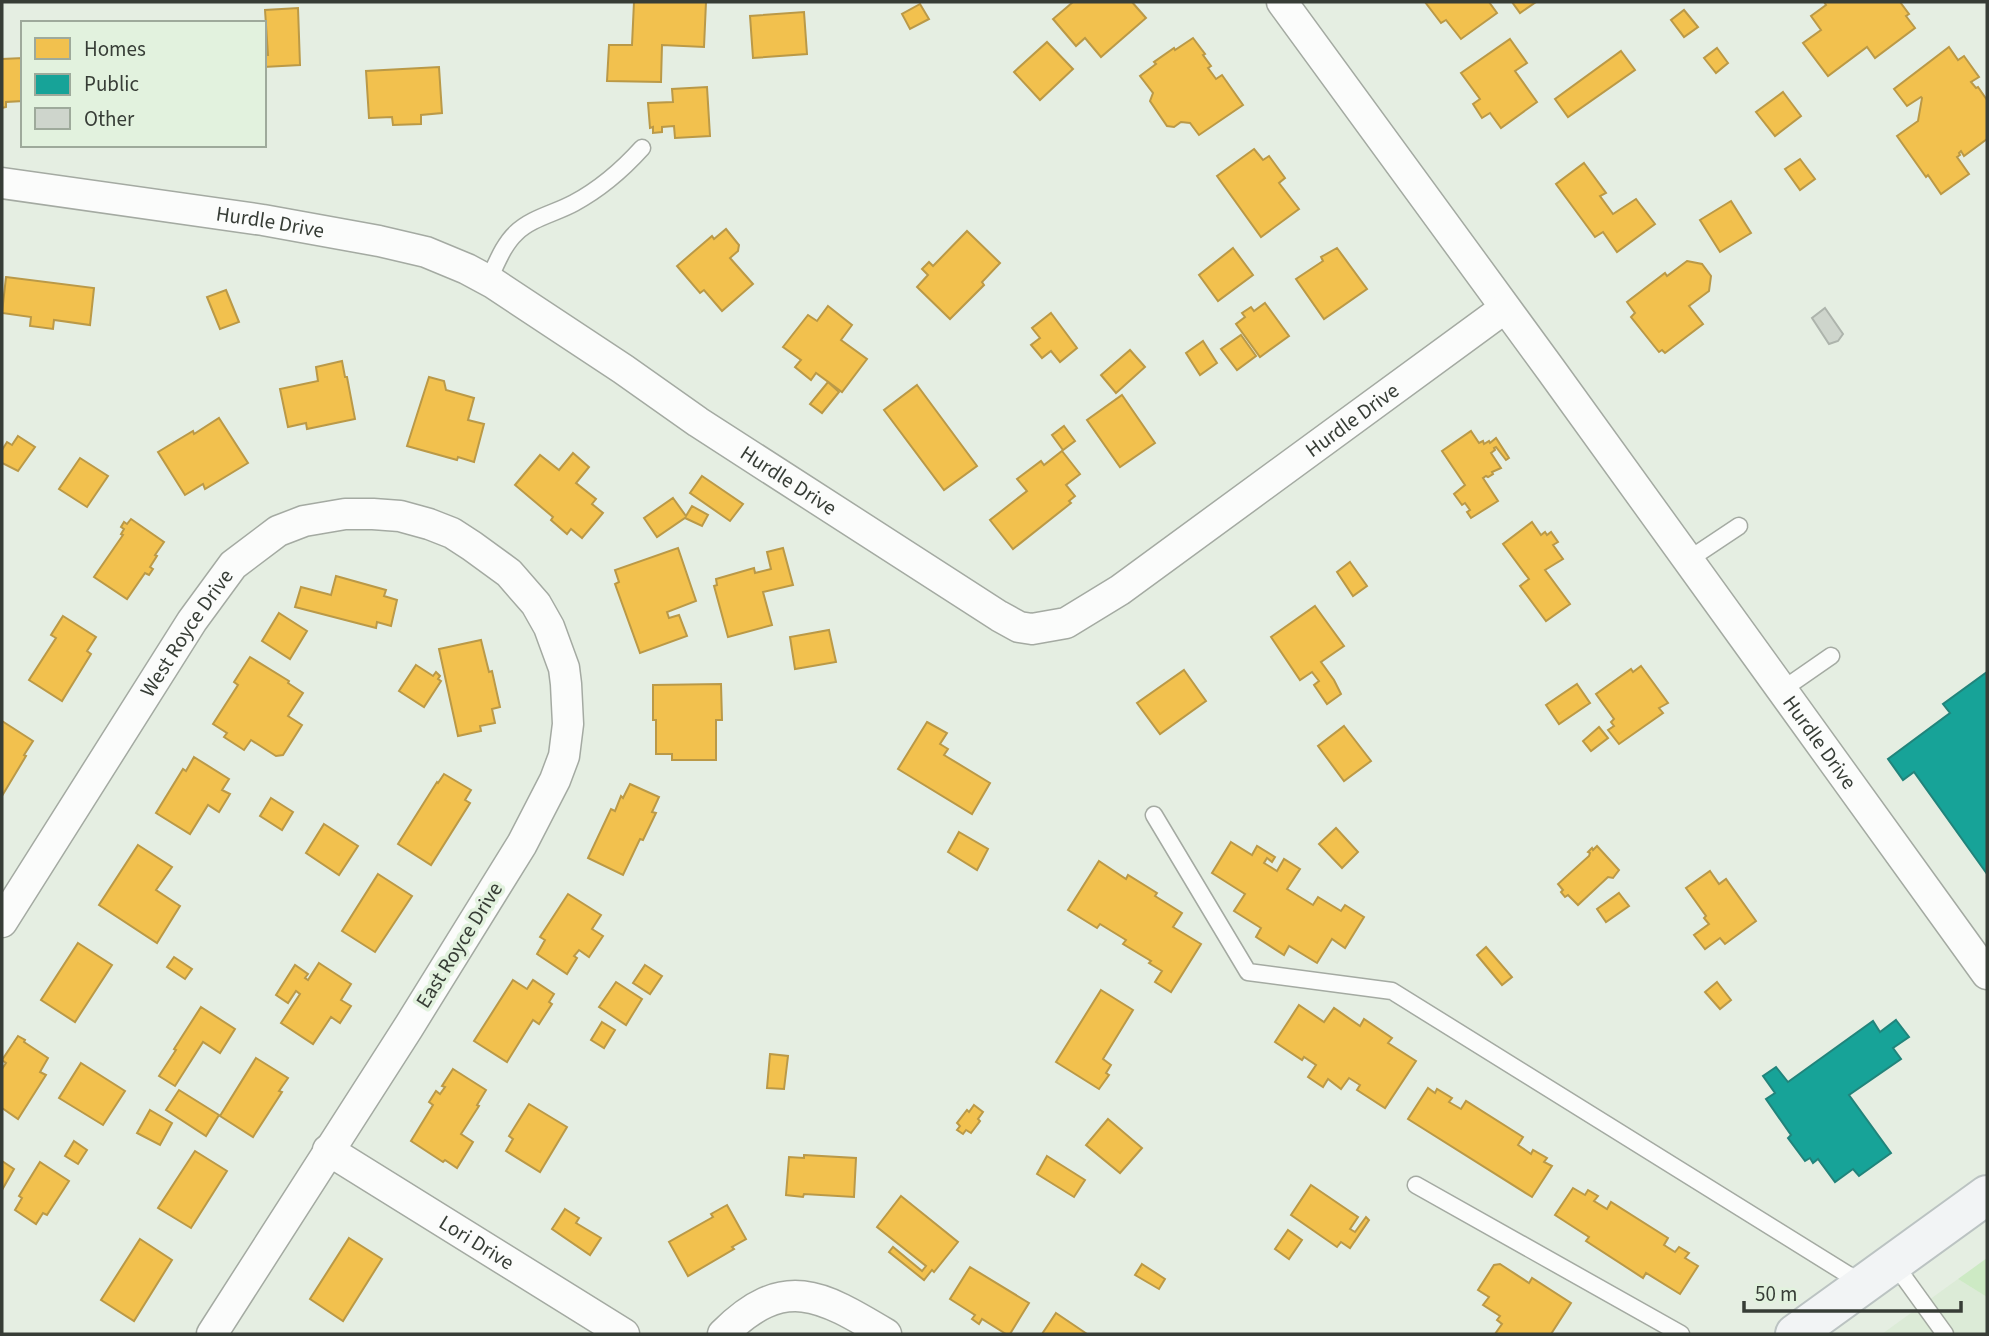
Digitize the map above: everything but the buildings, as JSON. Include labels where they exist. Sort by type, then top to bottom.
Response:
[{"type":"main road","points":[[1795,1334],[1987,1195]]},
{"type":"street","name":"Hurdle Drive","points":[[1282,2],[1987,974]]},
{"type":"street","name":"Hurdle Drive","points":[[2,183],[262,220],[379,241],[426,252],[467,269],[999,616],[1019,627],[1032,629],[1066,624],[1120,590],[1504,308]]},
{"type":"street","name":"West Royce Drive","points":[[2,922],[12,884],[192,621],[233,565],[244,555],[278,531],[304,521],[345,514],[400,516],[452,533],[472,545]]},
{"type":"street","name":"East Royce Drive","points":[[212,1334],[522,844],[555,780],[564,755],[568,724],[565,676],[549,627],[536,604],[509,573],[472,545]]},
{"type":"street","name":"Lori Drive","points":[[328,1150],[624,1334]]},
{"type":"street","points":[[723,1334],[756,1307],[794,1294],[827,1302],[886,1334]]},
{"type":"lane","points":[[488,281],[507,244],[516,233],[576,202],[623,170],[642,148]]},
{"type":"lane","points":[[1688,560],[1739,526]]},
{"type":"lane","points":[[1782,690],[1831,656]]},
{"type":"lane","points":[[1154,815],[1248,972],[1392,990],[1863,1284]]},
{"type":"lane","points":[[1416,1185],[1681,1334]]},
{"type":"lane","points":[[1894,1262],[1945,1334]]},
{"type":"shaded area","points":[[1958,1279],[1987,1297],[1987,1334],[1882,1334]]},
{"type":"green space","points":[[1987,1258],[1987,1297],[1958,1279]]}]
